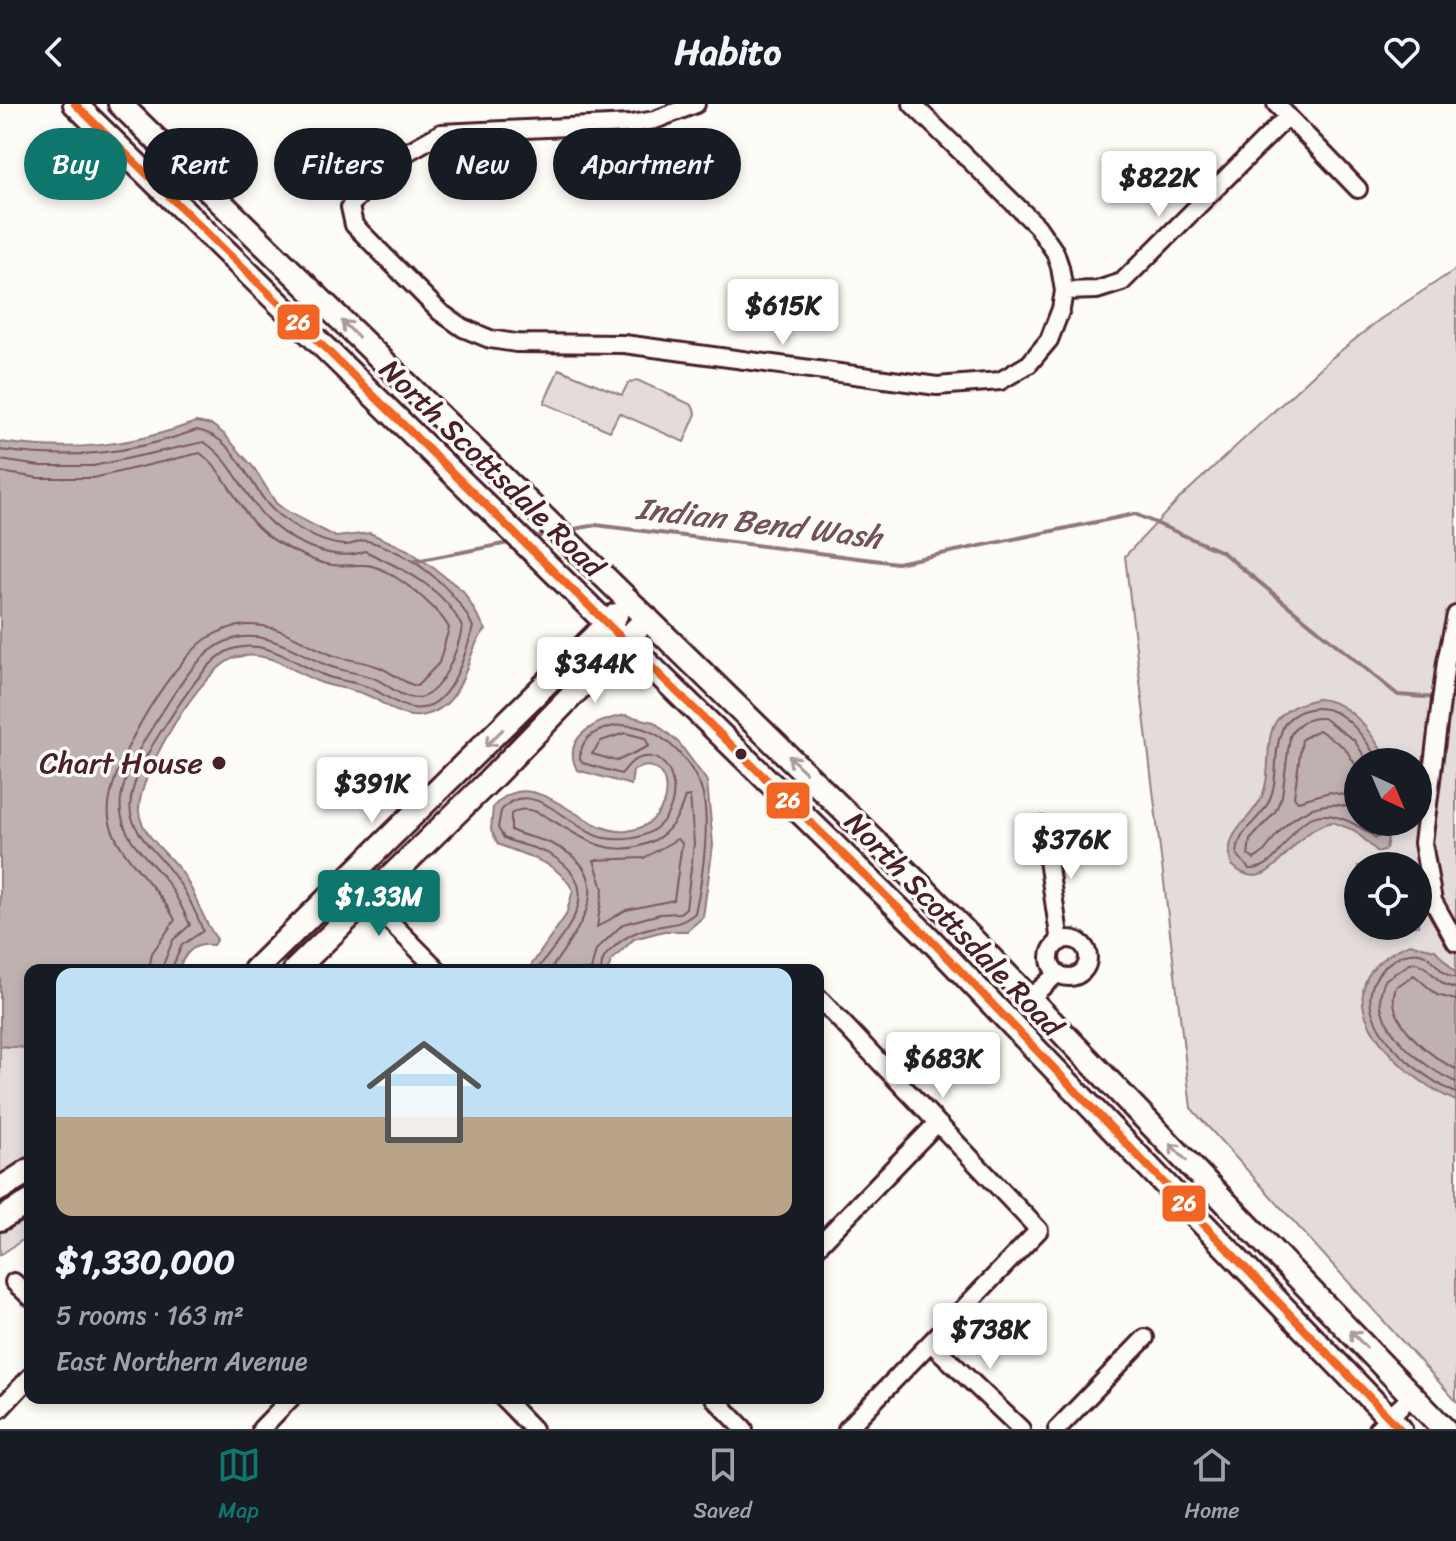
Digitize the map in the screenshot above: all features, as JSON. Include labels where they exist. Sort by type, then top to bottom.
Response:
[{"type":"main road","name":"North Scottsdale Road","points":[[75,104],[928,937],[1389,1425]]},
{"type":"main road","name":"North Scottsdale Road","points":[[120,104],[858,822],[1444,1429]]},
{"type":"main road","points":[[261,964],[608,623],[627,598]]},
{"type":"main road","points":[[301,964],[647,618]]},
{"type":"main road","points":[[928,937],[952,941],[1005,994],[1030,998],[1037,1028],[1060,1053],[1090,1106]]},
{"type":"main road","points":[[0,1189],[24,1174]]},
{"type":"main road","points":[[0,1218],[24,1205]]},
{"type":"street","points":[[696,104],[655,120],[631,124],[441,133],[397,158],[356,199],[351,216],[360,234],[452,321],[471,332],[503,342],[624,344],[881,381],[963,386],[1000,381],[1029,364],[1055,329],[1064,291],[1060,267],[1046,237],[912,104]]},
{"type":"street","points":[[1064,291],[1097,290],[1122,282],[1282,110],[1358,189]]},
{"type":"street","points":[[1456,615],[1446,662],[1423,843],[1433,901],[1456,942]]},
{"type":"street","points":[[1043,826],[1060,942],[1051,958],[1058,973]]},
{"type":"street","points":[[349,880],[432,964]]},
{"type":"street","points":[[1030,998],[1058,973],[1077,975],[1088,962],[1086,950],[1078,941],[1060,942]]},
{"type":"street","points":[[824,1003],[1039,1230],[847,1429]]},
{"type":"street","points":[[824,1240],[937,1123]]},
{"type":"street","points":[[14,1282],[24,1291]]},
{"type":"street","points":[[1057,1429],[1145,1338]]},
{"type":"street","points":[[931,1343],[1021,1429]]},
{"type":"street","points":[[0,1409],[24,1383]]},
{"type":"street","points":[[1389,1425],[1412,1396]]},
{"type":"street","points":[[261,1429],[285,1404]]},
{"type":"street","points":[[509,1404],[533,1429]]},
{"type":"street","points":[[720,1404],[744,1429]]},
{"type":"shaded area","points":[[1456,269],[1456,1401],[1191,1108],[1125,556],[1180,498],[1328,361],[1379,320]]},
{"type":"shaded area","points":[[559,369],[622,395],[628,383],[637,380],[692,405],[696,414],[684,442],[619,413],[610,431],[544,403]]},
{"type":"shaded area","points":[[0,1046],[24,1048],[24,1239],[0,1255]]},
{"type":"water","points":[[196,422],[212,425],[254,468],[276,503],[286,511],[336,537],[370,533],[408,550],[463,591],[486,630],[479,638],[451,699],[440,709],[425,715],[402,714],[364,694],[311,679],[261,656],[237,657],[223,665],[190,700],[174,724],[149,773],[139,811],[149,835],[186,878],[217,939],[213,945],[191,950],[180,964],[24,964],[24,1048],[0,1046],[0,442],[76,447],[123,442]]},
{"type":"water","points":[[1317,699],[1340,706],[1359,720],[1380,748],[1344,748],[1344,826],[1332,822],[1316,828],[1269,870],[1258,876],[1246,874],[1232,865],[1230,844],[1262,796],[1275,723],[1299,704]]},
{"type":"water","points":[[625,715],[654,722],[679,743],[707,781],[713,845],[703,917],[687,931],[664,931],[634,939],[610,964],[532,964],[566,915],[573,890],[549,866],[498,844],[491,830],[493,807],[509,794],[525,791],[541,795],[609,829],[627,831],[645,825],[657,815],[664,803],[666,789],[657,769],[646,766],[633,771],[631,785],[577,770],[573,758],[578,739],[604,721]]},
{"type":"water","points":[[1361,836],[1388,836],[1386,849],[1378,852]]},
{"type":"water","points":[[1410,944],[1435,950],[1456,973],[1456,1101],[1408,1071],[1387,1050],[1371,1028],[1363,1005],[1365,982],[1380,961]]},
{"type":"waterway","name":"Indian Bend Wash","points":[[569,530],[596,525],[897,563],[1135,514],[1222,552],[1398,695],[1438,698]]},
{"type":"waterway","name":"Indian Bend Wash","points":[[530,538],[549,534]]},
{"type":"waterway","name":"Indian Bend Wash","points":[[416,561],[514,542]]},
{"type":"transit line","name":"26","points":[[75,104],[928,937],[1400,1429]]},
{"type":"place","name":"Chart House","points":[[219,763]]}]
